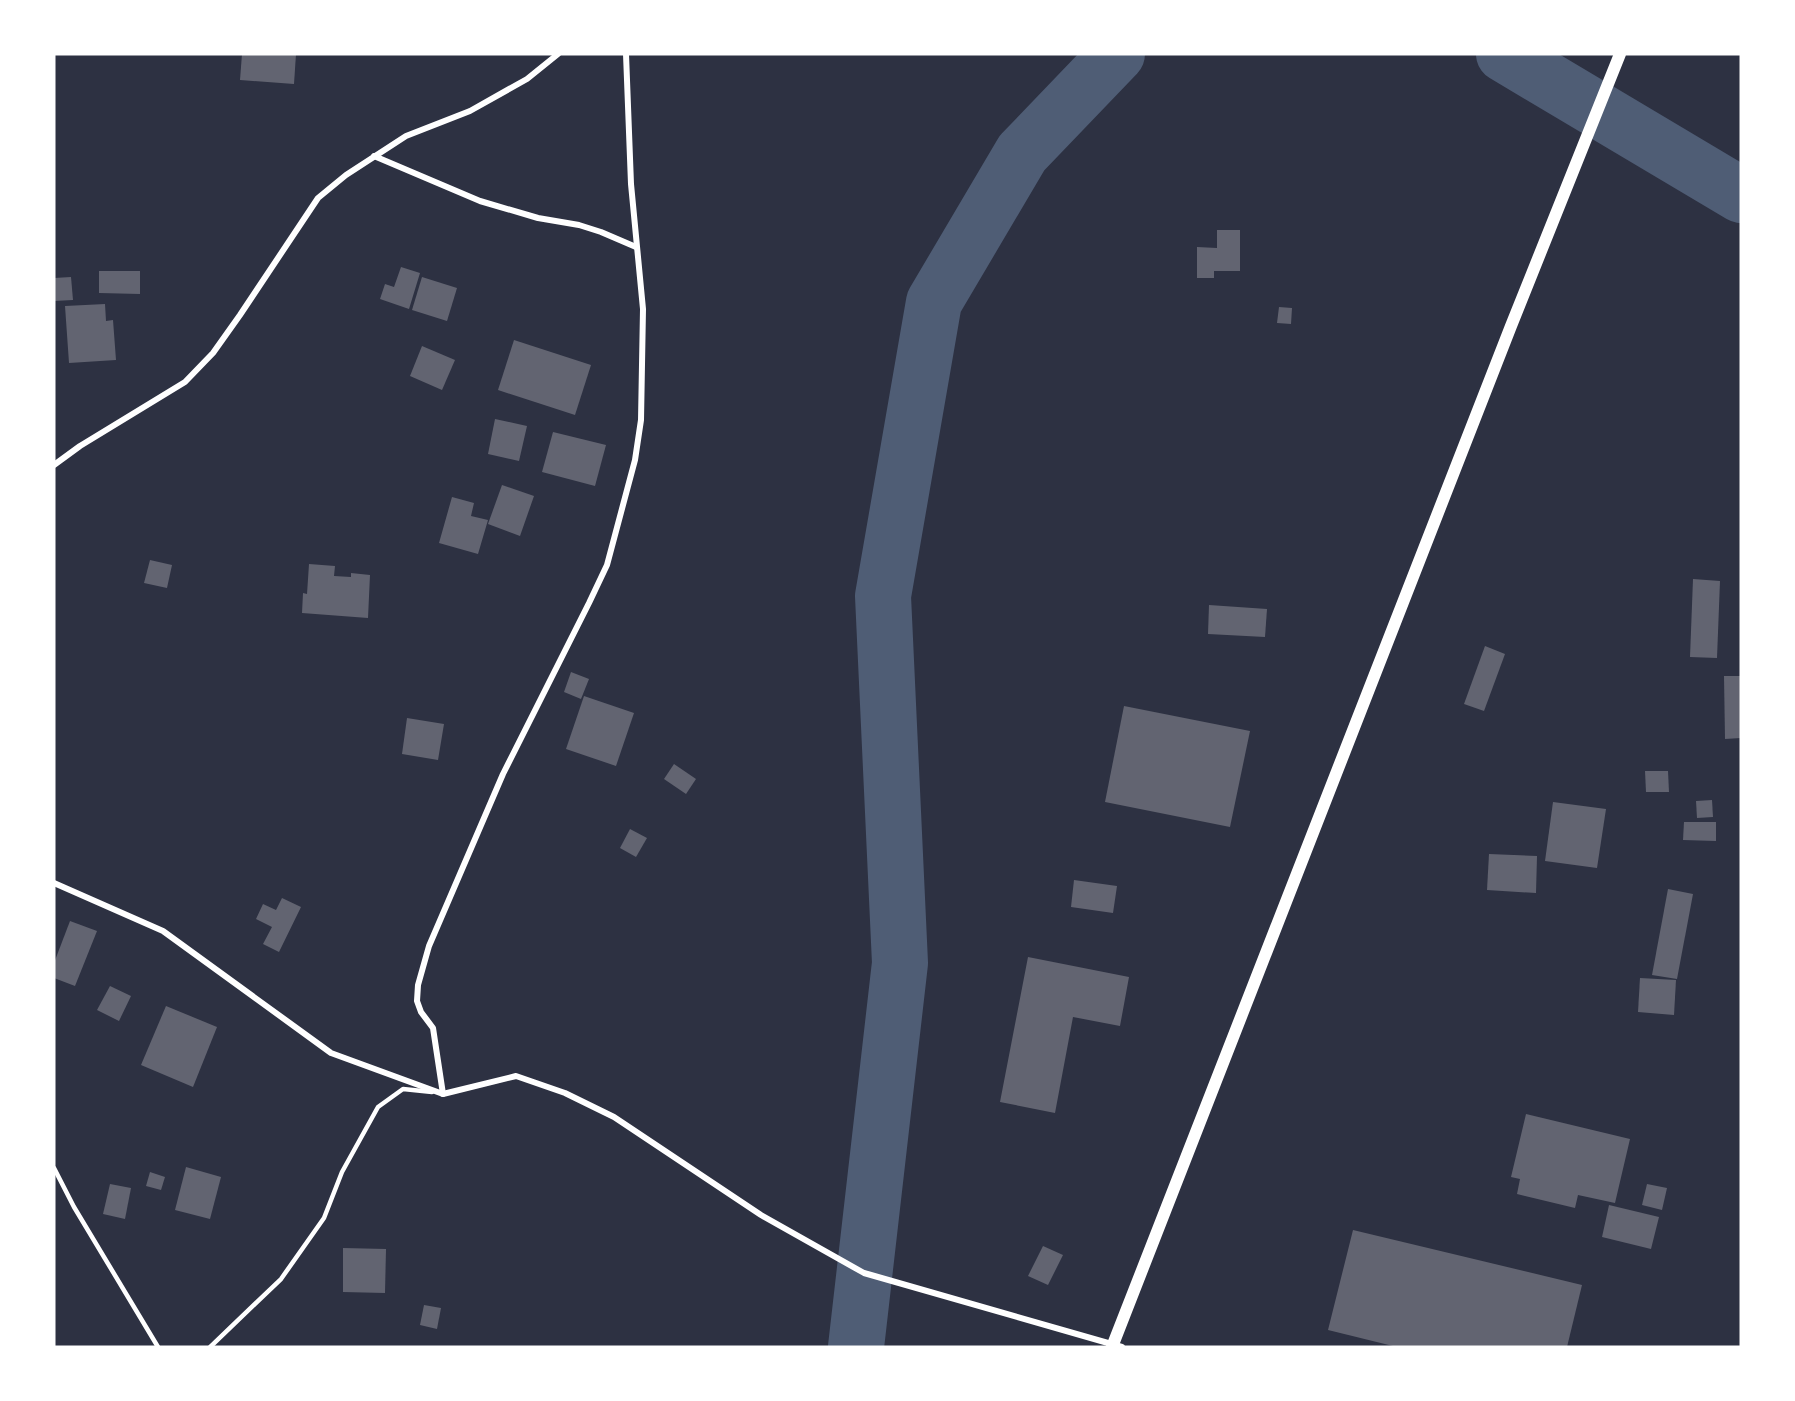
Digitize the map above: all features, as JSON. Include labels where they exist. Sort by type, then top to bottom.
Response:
[{"type":"main road","points":[[1116,1346],[1511,326],[1620,54]]},
{"type":"street","points":[[54,465],[80,446],[185,382],[213,353],[276,264],[318,198],[346,175],[406,136],[480,105],[527,79],[558,54]]},
{"type":"street","points":[[443,1094],[433,1028],[421,1012],[417,1001],[418,985],[429,946],[503,774],[607,565],[635,460],[641,420],[643,309],[631,184],[626,54]]},
{"type":"street","points":[[374,156],[480,201],[538,218],[601,231],[636,247]]},
{"type":"street","points":[[54,883],[163,931],[331,1053],[443,1094],[516,1076],[565,1093],[614,1117],[761,1215],[864,1273],[1116,1346]]},
{"type":"lane","points":[[210,1347],[281,1278],[324,1218],[342,1172],[378,1107],[403,1089],[443,1094]]},
{"type":"lane","points":[[54,1168],[74,1208],[158,1347]]},
{"type":"building","points":[[242,54],[296,54],[294,84],[240,80]]},
{"type":"building","points":[[1217,230],[1240,230],[1240,271],[1214,271],[1214,278],[1197,278],[1197,247],[1217,248]]},
{"type":"building","points":[[401,267],[420,273],[409,309],[380,299],[385,284],[394,287]]},
{"type":"building","points":[[99,271],[140,271],[140,294],[99,293]]},
{"type":"building","points":[[71,277],[73,300],[54,301],[54,278]]},
{"type":"building","points":[[422,277],[457,288],[447,321],[412,310]]},
{"type":"building","points":[[105,304],[106,321],[113,320],[116,360],[69,363],[65,306]]},
{"type":"building","points":[[1279,307],[1292,308],[1291,324],[1277,323]]},
{"type":"building","points":[[514,340],[591,365],[575,415],[498,390]]},
{"type":"building","points":[[422,346],[455,360],[442,390],[410,376]]},
{"type":"building","points":[[495,419],[527,426],[519,461],[488,454]]},
{"type":"building","points":[[553,432],[606,445],[595,486],[542,472]]},
{"type":"building","points":[[502,485],[534,496],[520,536],[488,524]]},
{"type":"building","points":[[452,497],[474,503],[471,516],[488,520],[478,554],[439,543]]},
{"type":"building","points":[[150,560],[172,565],[167,588],[144,583]]},
{"type":"building","points":[[309,564],[335,566],[334,576],[351,577],[351,573],[370,575],[368,618],[302,613],[303,593],[307,594]]},
{"type":"building","points":[[1693,579],[1720,581],[1717,658],[1690,657]]},
{"type":"building","points":[[1209,605],[1267,609],[1265,637],[1208,634]]},
{"type":"building","points":[[1485,646],[1505,654],[1484,711],[1464,704]]},
{"type":"building","points":[[571,672],[589,679],[581,699],[564,692]]},
{"type":"building","points":[[1724,676],[1741,676],[1741,738],[1725,739]]},
{"type":"building","points":[[584,696],[634,713],[616,766],[566,749]]},
{"type":"building","points":[[1124,706],[1250,731],[1230,827],[1105,802]]},
{"type":"building","points":[[407,718],[444,724],[438,760],[402,754]]},
{"type":"building","points":[[674,764],[696,779],[686,794],[664,779]]},
{"type":"building","points":[[1645,771],[1668,771],[1669,792],[1646,792]]},
{"type":"building","points":[[1712,800],[1713,817],[1697,818],[1696,801]]},
{"type":"building","points":[[1553,802],[1606,809],[1597,868],[1545,861]]},
{"type":"building","points":[[1684,822],[1716,822],[1716,841],[1683,840]]},
{"type":"building","points":[[630,829],[647,838],[636,857],[620,848]]},
{"type":"building","points":[[1489,854],[1537,856],[1536,893],[1487,890]]},
{"type":"building","points":[[1074,880],[1117,886],[1113,913],[1071,907]]},
{"type":"building","points":[[1668,889],[1693,894],[1677,979],[1652,975]]},
{"type":"building","points":[[282,898],[301,907],[279,952],[263,944],[272,927],[256,919],[263,904],[276,910]]},
{"type":"building","points":[[70,921],[97,931],[75,986],[54,978],[54,963]]},
{"type":"building","points":[[1028,957],[1129,977],[1120,1026],[1073,1017],[1055,1113],[1000,1102]]},
{"type":"building","points":[[1640,978],[1676,980],[1674,1015],[1638,1012]]},
{"type":"building","points":[[110,986],[131,996],[119,1021],[97,1010]]},
{"type":"building","points":[[166,1006],[217,1027],[193,1087],[141,1065]]},
{"type":"building","points":[[1526,1114],[1630,1139],[1615,1203],[1578,1195],[1575,1208],[1517,1194],[1520,1179],[1511,1177]]},
{"type":"building","points":[[186,1167],[221,1177],[210,1219],[175,1210]]},
{"type":"building","points":[[150,1172],[165,1177],[161,1190],[146,1186]]},
{"type":"building","points":[[110,1184],[131,1188],[125,1219],[103,1214]]},
{"type":"building","points":[[1647,1184],[1667,1188],[1662,1210],[1642,1205]]},
{"type":"building","points":[[1609,1205],[1659,1217],[1651,1249],[1602,1237]]},
{"type":"building","points":[[1353,1230],[1582,1285],[1567,1347],[1397,1347],[1328,1330]]},
{"type":"building","points":[[1043,1246],[1063,1255],[1048,1285],[1028,1276]]},
{"type":"building","points":[[343,1248],[386,1249],[385,1293],[343,1292]]},
{"type":"building","points":[[424,1305],[441,1308],[437,1329],[420,1325]]},
{"type":"waterway","points":[[856,1347],[900,963],[883,596],[934,302],[1022,153],[1117,54]]},
{"type":"waterway","points":[[1504,54],[1741,195]]}]
